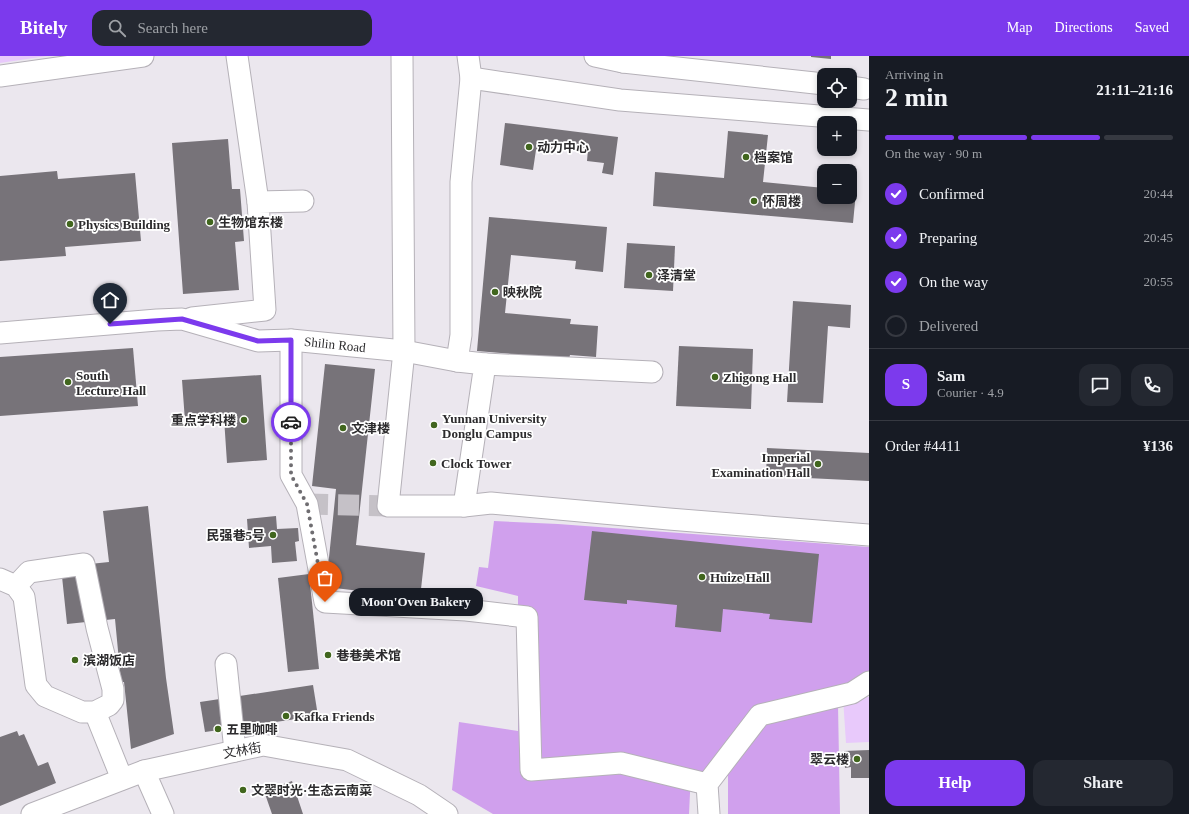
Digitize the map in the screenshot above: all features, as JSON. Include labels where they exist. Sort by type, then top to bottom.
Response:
[{"type":"street","points":[[0,76],[143,56]]},
{"type":"street","points":[[182,319],[265,310],[258,202],[237,56]]},
{"type":"street","points":[[402,56],[404,351],[388,506],[464,506],[491,503],[615,515],[869,535]]},
{"type":"street","points":[[456,361],[461,335],[461,182],[471,78],[468,56]]},
{"type":"street","points":[[595,56],[817,83]]},
{"type":"street","points":[[471,78],[620,100],[869,120]]},
{"type":"street","points":[[258,202],[303,201]]},
{"type":"street","name":"Shilin Road","points":[[0,333],[182,319],[258,341],[291,340],[404,351],[456,361],[485,364],[652,372]]},
{"type":"street","points":[[291,340],[291,475],[307,504],[325,602],[466,610],[527,617],[531,770],[621,763],[707,784]]},
{"type":"street","points":[[464,506],[485,364]]},
{"type":"street","points":[[84,564],[97,628],[113,689],[113,700],[109,705],[95,712],[82,712],[45,696],[36,685],[24,597],[8,582],[29,572],[84,564]]},
{"type":"street","points":[[226,664],[236,751]]},
{"type":"street","points":[[709,814],[707,784],[760,715],[852,693],[869,682]]},
{"type":"street","points":[[95,712],[122,779]]},
{"type":"street","name":"文林街","points":[[67,814],[146,777],[236,751],[263,745],[347,760],[419,795],[447,814]]},
{"type":"street","name":"文林街","points":[[32,814],[122,779],[146,777],[262,756],[345,770],[414,805],[428,814]]},
{"type":"street","points":[[146,777],[163,814]]},
{"type":"shaded area","points":[[0,56],[47,56],[0,63]]},
{"type":"shaded area","points":[[494,521],[558,524],[869,547],[869,695],[838,705],[840,814],[728,814],[728,776],[691,772],[689,814],[493,814],[452,790],[459,722],[518,731],[518,596],[476,586],[479,567],[488,568]]},
{"type":"shaded area","points":[[869,697],[869,742],[846,743],[843,698]]},
{"type":"building","points":[[831,56],[831,59],[811,57]]},
{"type":"building","name":"动力中心","points":[[505,123],[618,137],[613,175],[602,173],[604,163],[587,161],[588,149],[556,145],[555,152],[536,150],[533,170],[500,165]]},
{"type":"building","name":"怀周楼","points":[[728,131],[768,135],[763,182],[817,187],[817,204],[855,204],[853,223],[653,206],[655,172],[724,178]]},
{"type":"building","name":"生物馆东楼","points":[[228,139],[232,189],[240,189],[244,241],[235,242],[239,290],[183,294],[172,143]]},
{"type":"building","name":"Physics Building","points":[[57,171],[58,179],[135,173],[141,241],[65,247],[66,256],[0,261],[0,176]]},
{"type":"building","name":"映秋院","points":[[489,217],[607,227],[603,272],[575,269],[576,261],[511,255],[505,313],[571,319],[570,324],[598,326],[596,357],[570,355],[569,359],[477,351]]},
{"type":"building","name":"泽清堂","points":[[627,243],[675,246],[673,291],[624,288]]},
{"type":"building","points":[[793,301],[851,305],[850,328],[828,326],[823,403],[787,402]]},
{"type":"building","name":"Zhigong Hall","points":[[679,346],[753,349],[751,409],[676,406]]},
{"type":"building","name":"South Lecture Hall","points":[[133,348],[138,406],[0,416],[0,357]]},
{"type":"building","name":"文津楼","points":[[325,364],[375,369],[356,545],[425,553],[420,598],[326,587],[336,489],[312,486]]},
{"type":"building","name":"重点学科楼","points":[[261,375],[267,460],[227,463],[224,418],[185,421],[182,380]]},
{"type":"building","name":"Imperial Examination Hall","points":[[767,448],[869,453],[869,481],[766,476]]},
{"type":"building","points":[[148,506],[166,678],[174,734],[131,749],[124,682],[121,682],[115,619],[67,624],[61,567],[109,562],[103,511]]},
{"type":"building","name":"民强巷5号","points":[[276,516],[277,529],[298,528],[299,541],[295,542],[297,561],[272,563],[271,546],[249,548],[247,519]]},
{"type":"building","name":"Huize Hall","points":[[592,531],[819,554],[812,623],[769,619],[770,614],[723,609],[721,632],[675,627],[677,605],[627,600],[627,604],[584,600]]},
{"type":"building","points":[[309,574],[319,669],[288,672],[278,578]]},
{"type":"building","points":[[313,685],[318,716],[205,732],[200,702]]},
{"type":"building","points":[[17,731],[19,736],[24,734],[38,766],[48,762],[56,783],[0,806],[0,737]]},
{"type":"building","name":"翠云楼","points":[[869,750],[869,778],[851,778],[851,767],[845,768],[844,751]]},
{"type":"building","points":[[292,781],[303,814],[272,814],[264,791]]},
{"type":"tunnel","points":[[307,504],[388,506]]},
{"type":"way so far","points":[[291,422],[291,475],[307,504],[325,602]]},
{"type":"place","name":"动力中心","points":[[529,147]]},
{"type":"place","name":"档案馆","points":[[746,157]]},
{"type":"place","name":"怀周楼","points":[[754,201]]},
{"type":"place","name":"生物馆东楼","points":[[210,222]]},
{"type":"place","name":"Physics Building","points":[[70,224]]},
{"type":"place","name":"泽清堂","points":[[649,275]]},
{"type":"place","name":"映秋院","points":[[495,292]]},
{"type":"place","name":"Zhigong Hall","points":[[715,377]]},
{"type":"place","name":"South Lecture Hall","points":[[68,382]]},
{"type":"place","name":"重点学科楼","points":[[244,420]]},
{"type":"place","name":"Yunnan University Donglu Campus","points":[[434,425]]},
{"type":"place","name":"文津楼","points":[[343,428]]},
{"type":"place","name":"Clock Tower","points":[[433,463]]},
{"type":"place","name":"Imperial Examination Hall","points":[[818,464]]},
{"type":"place","name":"民强巷5号","points":[[273,535]]},
{"type":"place","name":"Huize Hall","points":[[702,577]]},
{"type":"place","name":"Moon'Oven Bakery","points":[[325,602]]},
{"type":"place","name":"巷巷美术馆","points":[[328,655]]},
{"type":"place","name":"滨湖饭店","points":[[75,660]]},
{"type":"place","name":"Kafka Friends","points":[[286,716]]},
{"type":"place","name":"五里咖啡","points":[[218,729]]},
{"type":"place","name":"翠云楼","points":[[857,759]]},
{"type":"place","name":"文翠时光·生态云南菜","points":[[243,790]]},
{"type":"route","points":[[110,324],[182,319],[258,341],[291,340],[291,422]]}]
